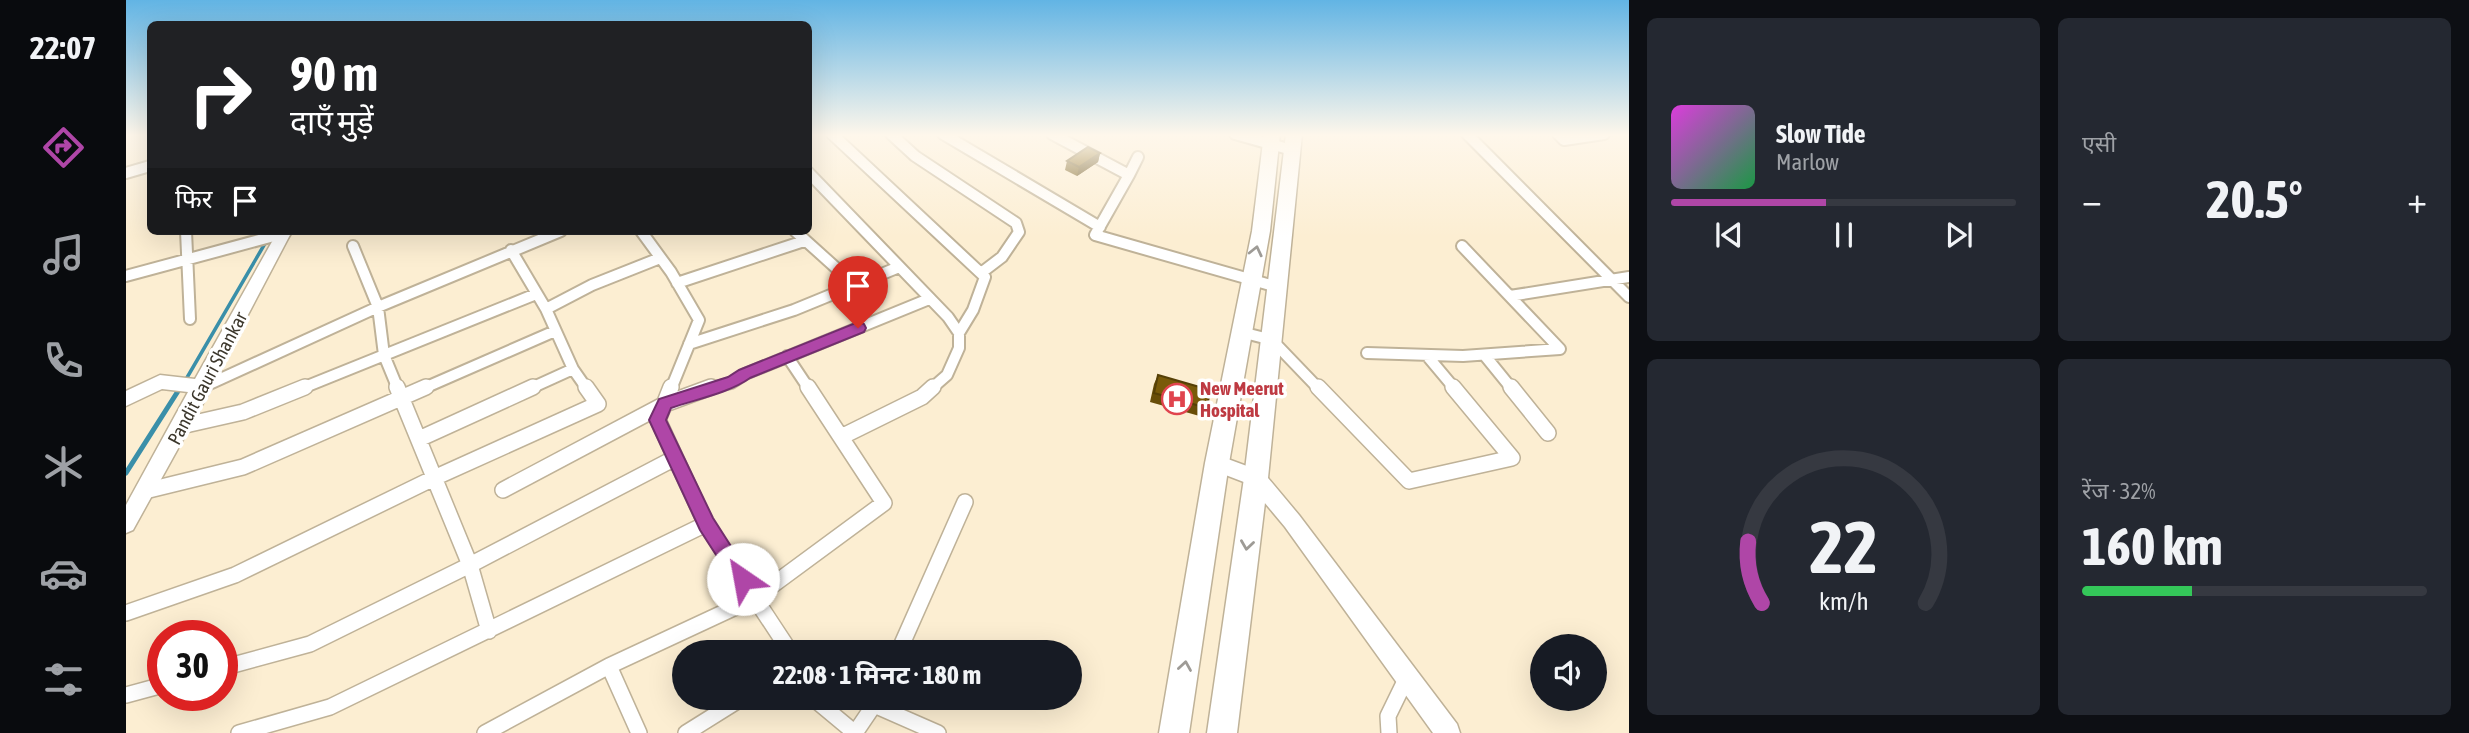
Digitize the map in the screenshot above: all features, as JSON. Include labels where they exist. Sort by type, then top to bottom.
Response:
[{"type":"main road","points":[[1174,733],[1217,463],[1261,231],[1268,168]]},
{"type":"main road","points":[[1222,733],[1256,478],[1290,168]]},
{"type":"street","points":[[841,437],[922,397],[947,375],[959,348],[959,333],[973,310],[985,277],[869,168]]},
{"type":"street","points":[[933,168],[1016,223],[1019,232],[1002,257],[981,273]]},
{"type":"street","points":[[1001,168],[1100,227]]},
{"type":"street","points":[[1116,168],[1129,175]]},
{"type":"street","points":[[1132,168],[1095,235],[1277,287]]},
{"type":"street","points":[[1501,168],[1629,297]]},
{"type":"street","points":[[812,176],[948,317],[959,333]]},
{"type":"street","points":[[186,235],[190,319]]},
{"type":"street","points":[[126,276],[274,235]]},
{"type":"street","name":"Pandit Gauri Shankar","points":[[126,524],[283,235]]},
{"type":"street","points":[[126,399],[160,382],[203,387],[378,307],[550,235]]},
{"type":"street","points":[[644,235],[699,320],[658,420],[706,524],[782,640]]},
{"type":"street","points":[[799,235],[855,285]]},
{"type":"street","points":[[677,283],[804,241]]},
{"type":"street","points":[[353,246],[378,307],[384,355],[470,565],[489,631]]},
{"type":"street","points":[[1367,353],[1429,358],[1486,357],[1560,349],[1462,246]]},
{"type":"street","points":[[126,612],[235,575],[434,478],[598,404],[573,369],[546,309],[511,250]]},
{"type":"street","points":[[546,309],[592,285],[660,258]]},
{"type":"street","points":[[689,344],[794,310],[900,267]]},
{"type":"street","points":[[1510,296],[1542,293],[1629,276]]},
{"type":"street","points":[[181,426],[243,412],[536,294]]},
{"type":"street","points":[[503,490],[665,404],[720,384],[731,383],[787,356],[929,299]]},
{"type":"street","points":[[145,491],[243,467],[555,331]]},
{"type":"street","points":[[1241,332],[1272,340],[1409,481],[1512,458],[1429,358]]},
{"type":"street","points":[[485,733],[609,666],[755,598],[884,503],[787,356]]},
{"type":"street","points":[[1486,357],[1548,433]]},
{"type":"street","points":[[419,439],[573,369]]},
{"type":"street","points":[[238,664],[310,644],[470,565],[675,458]]},
{"type":"street","points":[[1217,463],[1256,478],[1292,521],[1448,733]]},
{"type":"street","points":[[904,640],[965,502]]},
{"type":"street","points":[[239,733],[330,707],[706,524]]},
{"type":"street","points":[[609,666],[639,733]]},
{"type":"street","points":[[1388,733],[1388,716],[1407,677]]},
{"type":"street","points":[[126,695],[147,689]]},
{"type":"street","points":[[686,733],[723,710]]},
{"type":"street","points":[[827,710],[855,733],[870,710]]},
{"type":"street","points":[[892,710],[939,733]]},
{"type":"building","points":[[1158,375],[1210,390],[1207,408],[1154,393]]},
{"type":"waterway","points":[[185,381],[267,240]]},
{"type":"waterway","points":[[126,473],[180,388]]},
{"type":"place","name":"New Meerut Hospital","points":[[1177,399]]},
{"type":"route","points":[[743,579],[706,524],[658,420],[665,404],[720,384],[731,383],[745,374],[858,328]]}]
